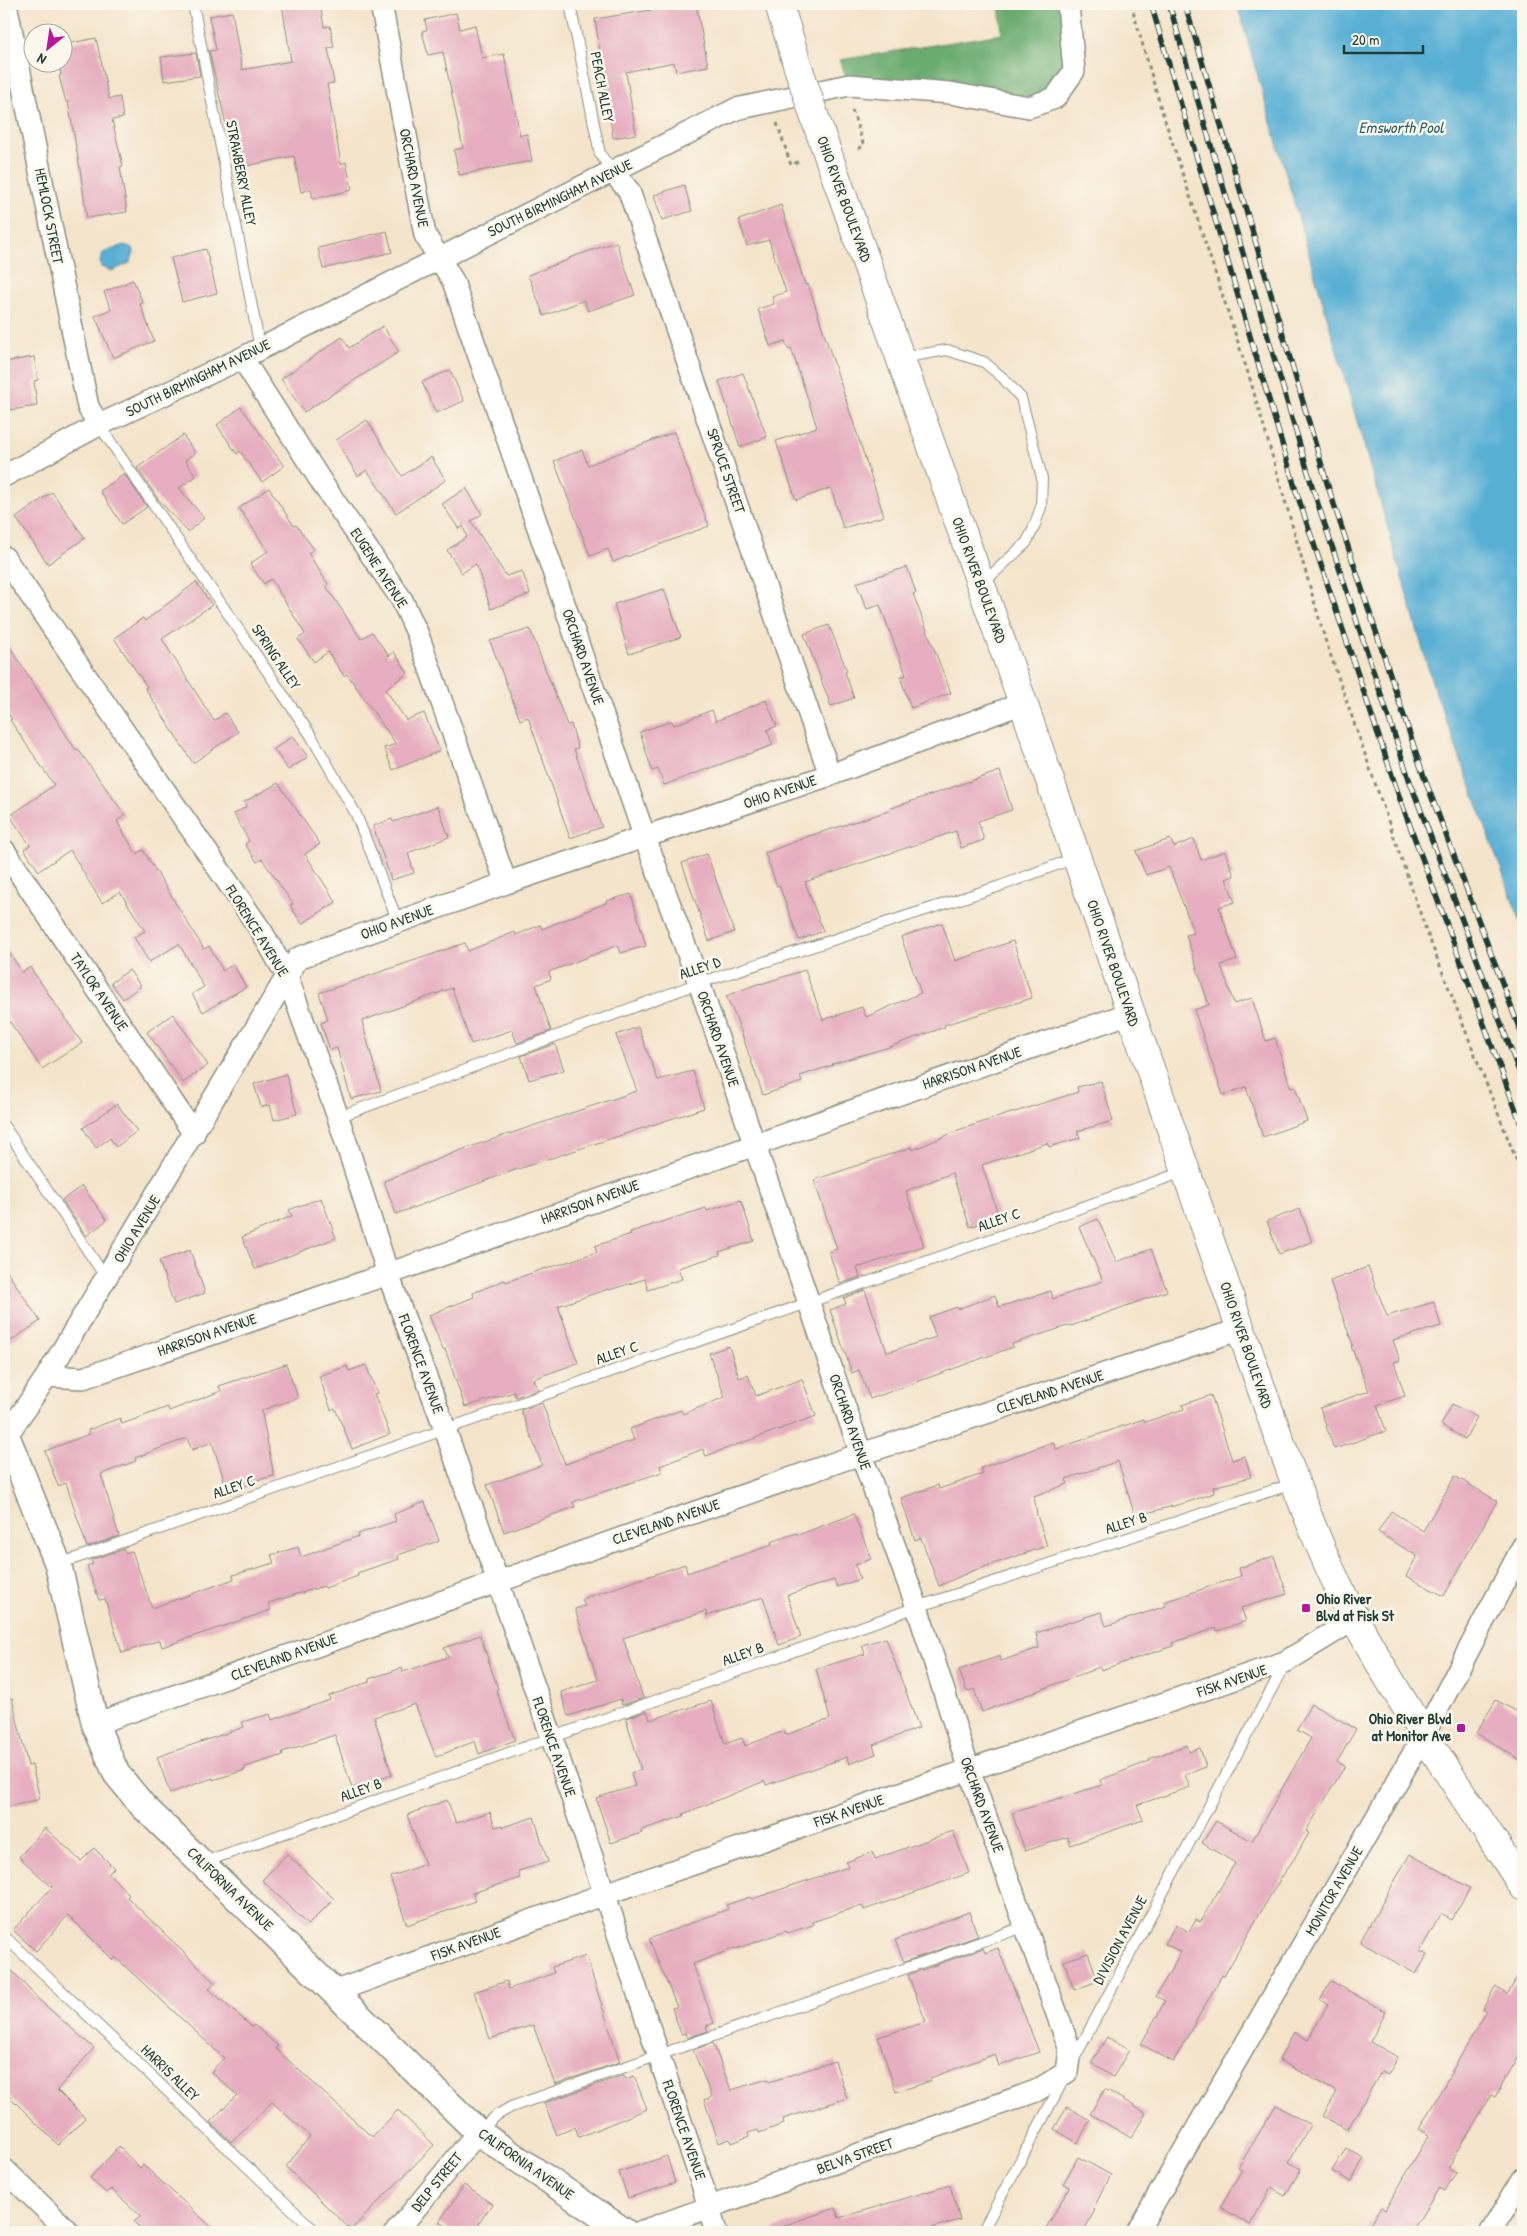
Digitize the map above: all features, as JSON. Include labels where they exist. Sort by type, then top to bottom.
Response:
[{"type":"highway","name":"OHIO RIVER BOULEVARD","points":[[780,4],[816,122],[901,358],[1296,1483],[1355,1619],[1424,1735],[1523,1886]]},
{"type":"street","name":"HEMLOCK STREET","points":[[6,4],[88,407],[99,426]]},
{"type":"street","name":"ORCHARD AVENUE","points":[[381,4],[425,235],[453,281],[645,838],[699,983],[861,1454],[917,1607],[969,1770],[1070,2050],[1067,2072]]},
{"type":"street","name":"SOUTH BIRMINGHAM AVENUE","points":[[4,476],[99,426],[251,353],[736,109],[849,85],[950,93],[1028,107],[1055,98],[1074,71],[1068,4]]},
{"type":"street","name":"SPRUCE STREET","points":[[613,172],[629,191],[830,775]]},
{"type":"street","name":"EUGENE AVENUE","points":[[251,353],[313,469],[402,600],[418,635],[506,883]]},
{"type":"street","name":"FLORENCE AVENUE","points":[[4,556],[262,932],[287,976],[338,1117],[388,1274],[445,1429],[496,1581],[552,1738],[710,2208],[716,2232]]},
{"type":"street","name":"OHIO AVENUE","points":[[5,1437],[47,1376],[298,958],[506,883],[830,775],[1023,704]]},
{"type":"street","name":"TAYLOR AVENUE","points":[[4,850],[194,1134]]},
{"type":"street","name":"HARRISON AVENUE","points":[[47,1376],[83,1378],[388,1274],[1130,1013]]},
{"type":"street","name":"CLEVELAND AVENUE","points":[[95,1724],[496,1581],[861,1454],[1241,1329]]},
{"type":"street","name":"CALIFORNIA AVENUE","points":[[5,1437],[58,1564],[95,1724],[116,1773],[143,1806],[478,2132],[625,2232]]},
{"type":"street","name":"MONITOR AVENUE","points":[[1138,2232],[1424,1735],[1523,1546]]},
{"type":"street","name":"FISK AVENUE","points":[[336,1992],[605,1894],[1285,1662],[1355,1619]]},
{"type":"street","name":"BELVA STREET","points":[[640,2232],[1036,2091],[1067,2072]]},
{"type":"street","name":"DELP STREET","points":[[396,2232],[478,2132]]},
{"type":"street","points":[[4,2169],[70,2232]]},
{"type":"street","points":[[1491,2232],[1523,2179]]},
{"type":"lane","name":"STRAWBERRY ALLEY","points":[[193,4],[251,353]]},
{"type":"lane","name":"PEACH ALLEY","points":[[570,4],[600,154],[613,172]]},
{"type":"lane","points":[[901,358],[947,350],[984,362],[1003,378],[1020,398],[1042,478],[1041,507],[1026,543],[981,585]]},
{"type":"lane","name":"SPRING ALLEY","points":[[99,426],[310,734],[356,814],[398,922]]},
{"type":"lane","name":"ALLEY D","points":[[338,1117],[699,983],[1000,886],[1076,858]]},
{"type":"lane","points":[[4,1126],[106,1279]]},
{"type":"lane","name":"ALLEY C","points":[[58,1564],[1186,1171]]},
{"type":"lane","name":"ALLEY B","points":[[203,1863],[917,1607],[1296,1483]]},
{"type":"lane","name":"DIVISION AVENUE","points":[[982,2232],[1285,1662]]},
{"type":"lane","points":[[478,2132],[497,2114],[511,2107],[1026,1926]]},
{"type":"lane","name":"HARRIS ALLEY","points":[[4,1936],[316,2232]]},
{"type":"path","points":[[1131,4],[1160,105],[1250,379],[1325,639],[1426,930],[1523,1177]]},
{"type":"path","points":[[853,113],[864,146],[854,150]]},
{"type":"path","points":[[778,126],[791,165],[798,162]]},
{"type":"green space","points":[[999,4],[1068,4],[1072,42],[1055,98],[849,85],[840,60],[1002,34]]},
{"type":"water","name":"Emsworth Pool","points":[[1237,4],[1523,4],[1523,928],[1433,685]]},
{"type":"water","points":[[124,245],[133,248],[134,252],[130,263],[112,271],[101,267],[100,261],[103,253]]},
{"type":"building","points":[[282,4],[320,4],[324,27],[330,26],[334,47],[328,48],[334,83],[327,84],[341,164],[346,162],[352,190],[313,199],[311,189],[301,192],[294,156],[236,168],[209,51],[216,50],[209,16],[232,12],[242,70],[291,61]]},
{"type":"building","points":[[696,4],[708,66],[676,72],[674,62],[626,72],[636,134],[613,138],[595,19]]},
{"type":"building","points":[[456,13],[460,29],[475,25],[482,58],[504,54],[520,135],[527,134],[532,161],[459,175],[454,150],[463,148],[443,52],[428,55],[422,31],[427,30],[425,20]]},
{"type":"building","points":[[96,38],[109,99],[120,97],[123,118],[112,120],[123,166],[120,167],[127,212],[87,218],[68,102],[66,102],[59,76],[61,75],[61,72],[72,72],[72,43]]},
{"type":"building","points":[[196,53],[200,76],[164,81],[161,57]]},
{"type":"building","points":[[684,185],[692,211],[662,220],[654,195]]},
{"type":"building","points":[[781,205],[805,285],[808,284],[884,516],[843,528],[831,488],[796,500],[776,441],[817,427],[791,348],[788,349],[785,341],[770,346],[758,309],[774,304],[772,297],[786,292],[769,240],[747,246],[739,220]]},
{"type":"building","points":[[387,231],[392,252],[323,269],[318,248]]},
{"type":"building","points":[[616,242],[635,295],[588,311],[584,300],[544,316],[528,275],[569,258]]},
{"type":"building","points":[[206,249],[217,293],[182,302],[171,258]]},
{"type":"building","points":[[133,280],[143,303],[140,304],[154,341],[113,358],[95,316],[111,309],[104,292]]},
{"type":"building","points":[[383,326],[399,352],[304,412],[281,379],[342,337],[349,348]]},
{"type":"building","points":[[34,357],[38,380],[34,381],[37,406],[4,411],[4,362]]},
{"type":"building","points":[[450,370],[464,401],[436,413],[422,382]]},
{"type":"building","points":[[743,373],[767,437],[740,447],[719,381]]},
{"type":"building","points":[[241,407],[284,466],[262,482],[240,451],[237,454],[217,425]]},
{"type":"building","points":[[367,420],[402,476],[431,457],[446,480],[396,513],[367,470],[358,476],[336,440]]},
{"type":"building","points":[[674,432],[709,526],[613,562],[608,549],[590,556],[554,461],[582,450],[588,465]]},
{"type":"building","points":[[183,435],[195,453],[185,460],[196,476],[179,488],[204,518],[188,532],[158,499],[137,468]]},
{"type":"building","points":[[123,475],[126,476],[147,507],[122,524],[100,491]]},
{"type":"building","points":[[269,488],[294,526],[296,525],[314,549],[308,553],[328,584],[326,586],[361,639],[372,632],[389,656],[394,652],[408,673],[385,689],[406,720],[424,713],[440,751],[393,770],[384,748],[396,744],[347,674],[344,676],[328,652],[314,662],[298,639],[305,634],[271,579],[264,584],[250,564],[268,551],[239,508]]},
{"type":"building","points":[[466,488],[482,514],[471,521],[506,576],[522,571],[530,594],[491,609],[476,564],[462,573],[447,550],[467,537],[463,526],[459,529],[442,504]]},
{"type":"building","points":[[52,492],[85,538],[48,564],[16,518]]},
{"type":"building","points":[[907,567],[916,593],[913,594],[951,693],[911,708],[900,677],[906,675],[880,605],[867,609],[856,583]]},
{"type":"building","points":[[196,582],[212,605],[162,639],[214,721],[225,713],[238,732],[193,763],[145,688],[147,687],[114,638],[143,618],[145,621]]},
{"type":"building","points":[[664,589],[681,637],[629,654],[614,604]]},
{"type":"building","points":[[829,625],[847,671],[845,672],[854,698],[831,706],[804,634]]},
{"type":"building","points":[[530,629],[567,725],[571,724],[578,748],[574,749],[602,827],[570,838],[528,717],[520,720],[490,641]]},
{"type":"building","points":[[4,638],[76,750],[78,749],[125,815],[117,821],[136,854],[143,850],[204,949],[209,946],[223,971],[233,964],[246,987],[203,1012],[192,994],[204,987],[179,944],[149,962],[134,937],[145,931],[120,892],[102,903],[70,850],[39,871],[24,849],[30,845],[10,816],[54,785],[10,720],[12,719],[4,707]]},
{"type":"building","points":[[766,700],[777,726],[767,730],[773,745],[664,785],[658,769],[652,771],[640,732],[672,721],[674,725],[712,710],[716,721]]},
{"type":"building","points":[[293,736],[308,757],[288,770],[274,749]]},
{"type":"building","points":[[1000,771],[1012,810],[978,821],[984,840],[961,848],[956,831],[805,882],[823,931],[799,940],[765,853],[809,836],[889,811],[889,809]]},
{"type":"building","points":[[278,783],[320,844],[305,854],[336,902],[302,924],[290,905],[293,904],[262,859],[257,862],[245,844],[249,841],[234,814],[246,807],[244,802]]},
{"type":"building","points":[[438,806],[449,837],[408,853],[414,873],[391,880],[373,826],[392,819],[393,822]]},
{"type":"building","points":[[1170,839],[1174,847],[1194,839],[1201,860],[1225,851],[1234,876],[1226,879],[1235,902],[1219,907],[1237,960],[1221,965],[1234,1004],[1252,998],[1266,1041],[1275,1038],[1291,1088],[1295,1087],[1307,1121],[1263,1137],[1246,1087],[1223,1095],[1194,1010],[1209,1005],[1186,935],[1194,933],[1169,867],[1146,875],[1136,851]]},
{"type":"building","points":[[707,854],[734,932],[709,941],[682,863]]},
{"type":"building","points":[[631,894],[646,946],[621,953],[618,945],[549,972],[551,979],[536,985],[551,1031],[517,1043],[512,1030],[471,1044],[452,988],[362,1021],[381,1091],[351,1099],[337,1048],[330,1050],[321,1023],[328,1020],[319,993],[465,943],[468,951],[515,932],[516,935],[540,925],[542,929],[606,903],[606,901]]},
{"type":"building","points":[[942,923],[955,961],[1013,941],[1032,998],[944,1025],[945,1027],[886,1048],[832,1064],[800,1076],[802,1082],[763,1095],[737,1020],[726,996],[760,983],[805,970],[823,1020],[862,1007],[866,1017],[921,993],[901,937]]},
{"type":"building","points":[[4,945],[22,972],[30,967],[82,1043],[42,1069],[4,1013]]},
{"type":"building","points":[[129,970],[141,986],[123,999],[111,983]]},
{"type":"building","points":[[173,1014],[208,1065],[183,1083],[147,1032]]},
{"type":"building","points":[[638,1027],[658,1080],[693,1071],[704,1108],[512,1171],[396,1214],[384,1181],[461,1150],[637,1091],[616,1035]]},
{"type":"building","points":[[555,1044],[564,1070],[529,1080],[521,1056]]},
{"type":"building","points":[[286,1074],[297,1114],[274,1120],[270,1105],[261,1107],[254,1084]]},
{"type":"building","points":[[1101,1081],[1113,1121],[1077,1131],[1080,1138],[1049,1147],[1047,1143],[982,1165],[999,1217],[970,1227],[952,1173],[906,1191],[924,1246],[857,1268],[860,1277],[840,1284],[829,1252],[837,1249],[814,1180],[912,1147],[913,1150],[961,1129],[1078,1092],[1077,1087]]},
{"type":"building","points":[[117,1104],[137,1131],[116,1147],[110,1138],[96,1148],[83,1128]]},
{"type":"building","points":[[82,1186],[107,1220],[86,1236],[62,1200]]},
{"type":"building","points":[[321,1198],[336,1238],[255,1269],[242,1237],[292,1216],[289,1210]]},
{"type":"building","points":[[741,1200],[754,1241],[719,1252],[720,1255],[678,1268],[682,1279],[648,1290],[645,1279],[558,1306],[578,1363],[533,1379],[538,1390],[516,1397],[514,1392],[465,1407],[445,1349],[443,1350],[429,1315],[474,1297],[473,1293],[505,1280],[506,1282],[597,1252],[595,1246],[631,1234],[630,1232],[706,1208],[707,1211]]},
{"type":"building","points":[[1300,1209],[1312,1242],[1279,1254],[1267,1221]]},
{"type":"building","points":[[1098,1219],[1116,1262],[1151,1249],[1167,1291],[1071,1326],[1012,1344],[1013,1347],[870,1399],[859,1370],[852,1373],[830,1310],[846,1304],[844,1298],[865,1290],[887,1352],[892,1351],[936,1337],[929,1317],[957,1307],[958,1309],[995,1295],[999,1307],[1051,1291],[1053,1299],[1103,1281],[1079,1227]]},
{"type":"building","points":[[190,1250],[205,1293],[174,1304],[159,1261]]},
{"type":"building","points":[[4,1267],[40,1321],[4,1346]]},
{"type":"building","points":[[1368,1267],[1387,1316],[1434,1302],[1441,1326],[1393,1340],[1400,1360],[1394,1362],[1405,1396],[1377,1405],[1386,1431],[1334,1449],[1320,1408],[1369,1391],[1351,1346],[1353,1345],[1330,1281]]},
{"type":"building","points":[[729,1346],[739,1378],[748,1375],[756,1396],[802,1379],[816,1416],[706,1456],[703,1449],[660,1466],[662,1472],[573,1502],[575,1507],[504,1532],[487,1485],[542,1465],[521,1410],[542,1403],[565,1464],[634,1440],[630,1429],[681,1410],[683,1414],[725,1397],[709,1353]]},
{"type":"building","points":[[286,1364],[298,1398],[262,1410],[274,1476],[248,1482],[249,1485],[228,1492],[212,1442],[192,1450],[187,1438],[135,1458],[136,1461],[101,1474],[119,1536],[87,1547],[66,1483],[58,1486],[45,1451],[89,1434],[88,1430],[120,1418],[122,1424],[168,1407],[169,1411],[221,1391],[219,1386]]},
{"type":"building","points":[[366,1365],[377,1393],[374,1394],[390,1434],[352,1449],[335,1408],[331,1410],[319,1376],[347,1366],[349,1371]]},
{"type":"building","points":[[1211,1395],[1232,1460],[1245,1456],[1251,1477],[1213,1487],[1214,1493],[1185,1503],[1135,1516],[1118,1461],[1066,1479],[1068,1484],[1034,1496],[1037,1515],[1047,1546],[972,1571],[939,1586],[921,1538],[915,1540],[901,1498],[938,1485],[939,1489],[983,1474],[981,1468],[1053,1442],[1056,1449],[1144,1419],[1145,1422],[1184,1409],[1182,1405]]},
{"type":"building","points":[[1452,1404],[1477,1417],[1465,1439],[1441,1425]]},
{"type":"building","points":[[1455,1476],[1497,1501],[1444,1596],[1406,1576],[1417,1556],[1378,1532],[1391,1511],[1423,1531]]},
{"type":"building","points":[[425,1502],[439,1541],[398,1555],[399,1559],[357,1573],[358,1576],[325,1588],[324,1586],[268,1603],[271,1610],[162,1647],[160,1640],[122,1653],[105,1599],[99,1600],[87,1566],[93,1564],[91,1560],[124,1549],[125,1553],[132,1551],[152,1608],[234,1579],[233,1575],[274,1563],[271,1555],[298,1547],[301,1557],[359,1536],[358,1534],[396,1521],[394,1514]]},
{"type":"building","points":[[854,1514],[871,1559],[855,1565],[860,1579],[837,1587],[834,1580],[787,1595],[801,1637],[779,1645],[763,1597],[707,1616],[706,1611],[623,1638],[643,1698],[622,1705],[621,1699],[568,1716],[561,1692],[598,1680],[575,1609],[585,1606],[582,1599],[685,1564],[687,1573],[772,1545],[771,1542],[797,1533],[798,1535]]},
{"type":"building","points":[[1274,1556],[1287,1594],[1241,1608],[1246,1621],[1217,1631],[1216,1628],[1172,1643],[1173,1646],[1101,1670],[1100,1667],[982,1712],[974,1689],[967,1692],[959,1670],[1000,1656],[1001,1661],[1039,1648],[1036,1633],[1101,1612],[1106,1626],[1166,1606],[1164,1602],[1241,1576],[1239,1568]]},
{"type":"building","points":[[480,1635],[498,1689],[496,1690],[515,1740],[479,1754],[475,1741],[436,1757],[415,1704],[374,1717],[392,1775],[352,1788],[335,1735],[282,1752],[283,1755],[245,1767],[245,1770],[213,1780],[213,1778],[170,1793],[157,1757],[244,1727],[242,1722],[270,1714],[272,1720],[330,1700],[329,1696],[369,1682],[369,1679],[402,1668],[403,1672],[448,1657],[444,1648]]},
{"type":"building","points":[[886,1638],[919,1728],[873,1745],[876,1754],[849,1764],[847,1757],[766,1785],[765,1781],[683,1814],[684,1816],[641,1830],[642,1833],[611,1843],[596,1798],[635,1786],[631,1773],[641,1770],[626,1718],[647,1711],[650,1720],[711,1701],[725,1744],[742,1738],[745,1746],[784,1731],[786,1735],[830,1719],[816,1669],[865,1654],[862,1645]]},
{"type":"building","points":[[4,1698],[12,1698],[28,1766],[32,1765],[40,1799],[4,1808]]},
{"type":"building","points":[[1496,1700],[1523,1715],[1523,1762],[1476,1733]]},
{"type":"building","points":[[1311,1704],[1356,1729],[1337,1762],[1345,1766],[1306,1831],[1309,1833],[1294,1859],[1274,1889],[1224,1976],[1222,1975],[1173,2062],[1141,2044],[1165,2001],[1156,1996],[1181,1952],[1165,1944],[1176,1924],[1189,1932],[1196,1920],[1200,1922],[1235,1863],[1202,1843],[1216,1821],[1252,1841],[1311,1738],[1297,1730]]},
{"type":"building","points":[[1187,1745],[1189,1752],[1200,1748],[1206,1767],[1185,1775],[1190,1787],[1137,1805],[1143,1820],[1070,1845],[1068,1837],[1025,1851],[1012,1813],[1102,1785],[1100,1780]]},
{"type":"building","points":[[447,1800],[456,1823],[490,1812],[495,1827],[502,1825],[503,1827],[534,1817],[548,1862],[518,1871],[520,1878],[472,1893],[475,1901],[407,1925],[390,1877],[425,1864],[407,1815]]},
{"type":"building","points":[[45,1828],[81,1861],[94,1848],[114,1868],[109,1873],[129,1895],[127,1897],[215,1983],[209,1989],[252,2027],[254,2025],[278,2046],[275,2048],[372,2137],[398,2110],[434,2145],[351,2230],[286,2167],[310,2136],[272,2102],[231,2142],[210,2122],[237,2095],[211,2072],[224,2058],[115,1957],[113,1960],[68,1915],[36,1951],[13,1930],[52,1887],[19,1857]]},
{"type":"building","points":[[953,1831],[969,1873],[864,1910],[862,1905],[812,1922],[813,1925],[787,1933],[786,1931],[693,1964],[714,2023],[706,2026],[708,2031],[687,2038],[685,2033],[681,2034],[672,2008],[677,2007],[649,1939],[728,1909],[726,1905],[750,1897],[752,1899],[848,1867],[846,1862],[873,1852],[875,1859]]},
{"type":"building","points":[[287,1854],[334,1899],[308,1925],[262,1880]]},
{"type":"building","points":[[1410,1854],[1470,1888],[1451,1920],[1441,1914],[1420,1951],[1427,1955],[1416,1974],[1360,1942]]},
{"type":"building","points":[[969,1912],[978,1936],[904,1962],[895,1940]]},
{"type":"building","points":[[983,1948],[985,1953],[998,1948],[1039,2052],[999,2066],[995,2054],[930,2078],[931,2081],[896,2092],[878,2037],[926,2022],[908,1975]]},
{"type":"building","points":[[1088,1953],[1098,1981],[1074,1990],[1064,1961]]},
{"type":"building","points":[[586,1956],[620,2062],[555,2084],[533,2025],[490,2039],[474,1992],[507,1981],[509,1989],[554,1973],[552,1967]]},
{"type":"building","points":[[4,1962],[38,1999],[94,2048],[57,2090],[85,2118],[58,2145],[4,2091]]},
{"type":"building","points":[[1523,1966],[1523,2049],[1495,2097],[1491,2095],[1448,2168],[1456,2172],[1445,2191],[1439,2188],[1414,2228],[1420,2232],[1365,2232],[1381,2207],[1385,2210],[1429,2135],[1419,2129],[1486,2012],[1482,2010],[1495,1987],[1508,1994]]},
{"type":"building","points":[[1331,1981],[1386,2012],[1370,2042],[1398,2057],[1388,2075],[1381,2072],[1347,2130],[1323,2116],[1337,2092],[1279,2060],[1294,2032],[1308,2040],[1328,2004],[1320,2000]]},
{"type":"building","points":[[1107,2037],[1129,2050],[1113,2077],[1091,2063]]},
{"type":"building","points":[[713,2043],[731,2090],[768,2079],[769,2082],[835,2061],[847,2098],[783,2119],[784,2124],[759,2133],[758,2130],[748,2133],[749,2136],[732,2143],[730,2139],[719,2143],[704,2100],[712,2097],[693,2050]]},
{"type":"building","points":[[624,2075],[626,2079],[634,2076],[647,2109],[579,2137],[575,2127],[557,2135],[544,2103]]},
{"type":"building","points":[[1105,2089],[1146,2113],[1131,2138],[1090,2114]]},
{"type":"building","points":[[1276,2105],[1310,2125],[1289,2162],[1301,2169],[1285,2196],[1271,2188],[1250,2225],[1220,2207],[1242,2170],[1238,2168]]},
{"type":"building","points":[[1067,2107],[1090,2120],[1078,2143],[1054,2129]]},
{"type":"building","points":[[119,2147],[140,2168],[143,2165],[217,2232],[144,2232],[134,2222],[141,2216],[111,2189],[106,2193],[90,2178]]},
{"type":"building","points":[[1346,2148],[1364,2158],[1351,2182],[1332,2171]]},
{"type":"building","points":[[667,2156],[675,2183],[628,2198],[619,2172]]},
{"type":"building","points":[[1078,2157],[1111,2175],[1083,2232],[1044,2232],[1069,2187],[1063,2184]]},
{"type":"building","points":[[464,2185],[492,2204],[473,2232],[455,2232],[439,2222]]},
{"type":"building","points":[[950,2185],[960,2220],[917,2232],[774,2232],[774,2229],[835,2208],[839,2218]]},
{"type":"railway","points":[[1151,4],[1297,494],[1400,799],[1523,1129]]},
{"type":"railway","points":[[1169,4],[1313,489],[1409,779],[1523,1082]]},
{"type":"railway","points":[[1185,4],[1327,483],[1423,774],[1523,1038]]},
{"type":"place","name":"Ohio River Blvd at Fisk St","points":[[1306,1608]]},
{"type":"place","name":"Ohio River Blvd at Monitor Ave","points":[[1461,1728]]}]
